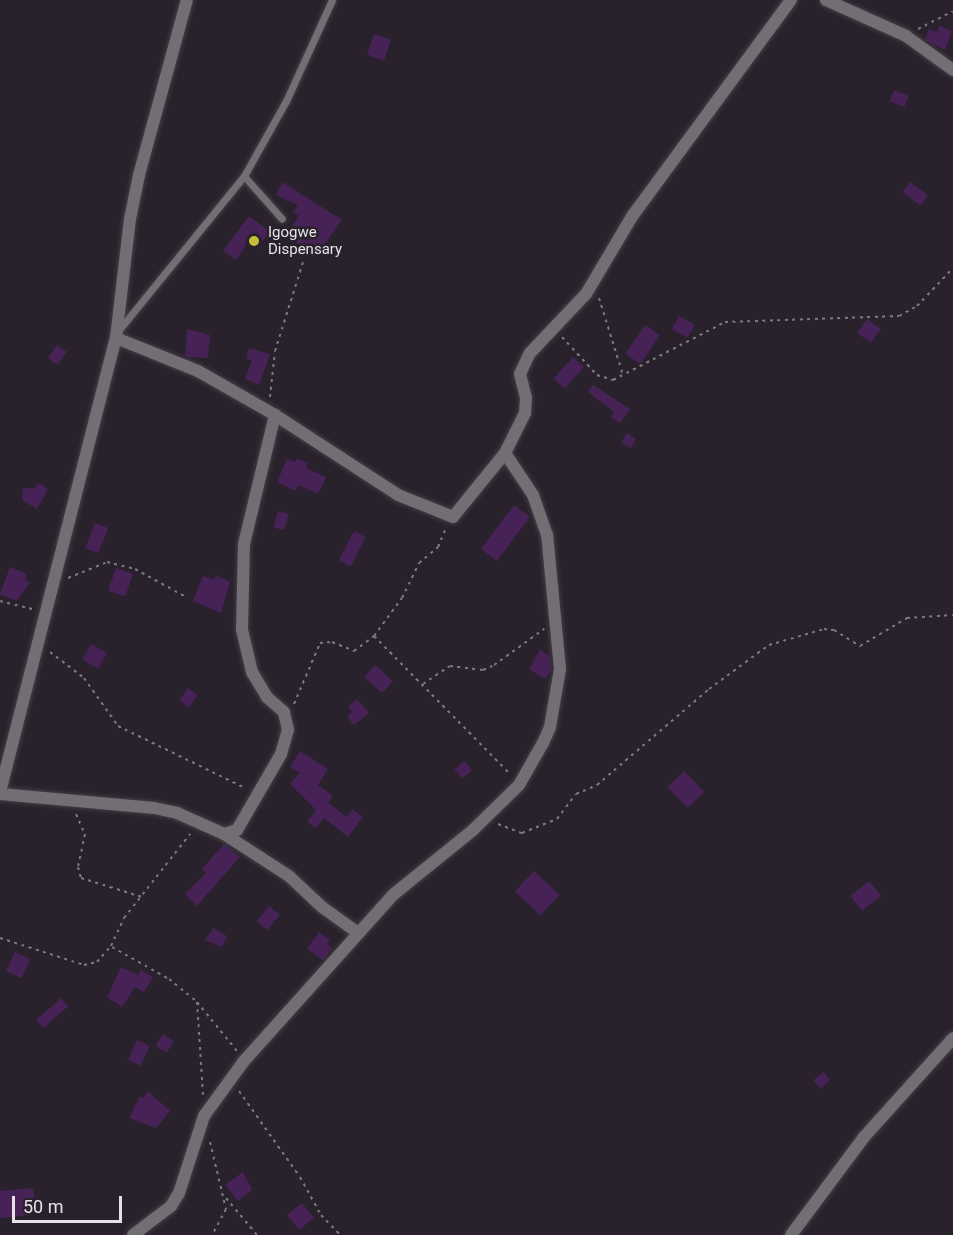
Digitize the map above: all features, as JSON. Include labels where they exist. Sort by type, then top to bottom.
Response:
[{"type":"street","points":[[187,0],[150,123],[134,197],[117,335],[0,793],[154,808],[200,823],[224,834],[289,876],[322,908],[358,933]]},
{"type":"street","points":[[117,335],[198,371],[272,413],[398,495],[453,517],[505,453],[527,406],[522,368],[596,277],[633,215],[791,0]]},
{"type":"street","points":[[826,0],[906,36],[953,70]]},
{"type":"street","points":[[224,834],[237,830],[285,743],[287,720],[252,672],[242,630],[244,544],[272,413]]},
{"type":"street","points":[[133,1235],[171,1206],[179,1194],[204,1116],[244,1061],[358,933],[416,874],[489,816],[519,785],[547,735],[555,706],[560,669],[543,517],[505,453]]},
{"type":"street","points":[[791,1235],[864,1137],[953,1038]]},
{"type":"lane","points":[[117,335],[244,176],[286,101],[332,0]]},
{"type":"lane","points":[[244,176],[282,219]]},
{"type":"path","points":[[906,36],[953,11]]},
{"type":"path","points":[[272,413],[275,351],[303,262]]},
{"type":"path","points":[[556,327],[564,341],[603,379],[623,375],[725,322],[899,316],[917,306],[953,268]]},
{"type":"path","points":[[596,277],[598,294],[623,375]]},
{"type":"path","points":[[287,720],[318,645],[327,641],[354,651],[374,636],[402,598],[419,563],[438,547],[453,517]]},
{"type":"path","points":[[56,581],[107,562],[135,569],[188,598]]},
{"type":"path","points":[[0,601],[48,612]]},
{"type":"path","points":[[489,816],[506,829],[522,833],[557,819],[576,795],[597,784],[709,689],[769,645],[824,629],[834,630],[860,646],[907,618],[953,615]]},
{"type":"path","points":[[423,684],[450,666],[483,670],[511,657],[555,620]]},
{"type":"path","points":[[374,636],[519,785]]},
{"type":"path","points":[[39,644],[84,678],[118,726],[258,795]]},
{"type":"path","points":[[69,801],[84,826],[78,867],[81,878],[142,897]]},
{"type":"path","points":[[0,938],[84,965],[97,962],[111,946],[124,918],[200,823]]},
{"type":"path","points":[[111,946],[169,979],[197,1002],[244,1061]]},
{"type":"path","points":[[197,1002],[204,1116],[225,1198],[224,1217],[212,1235]]},
{"type":"path","points":[[230,1079],[300,1177],[321,1215],[340,1235]]},
{"type":"path","points":[[225,1198],[257,1235]]},
{"type":"building","points":[[939,26],[952,31],[945,50],[925,40],[929,29],[937,32]]},
{"type":"building","points":[[374,34],[391,40],[384,61],[367,55]]},
{"type":"building","points":[[894,90],[909,96],[904,107],[890,101]]},
{"type":"building","points":[[282,182],[342,220],[316,256],[286,235],[299,216],[293,212],[298,205],[276,195]]},
{"type":"building","points":[[910,182],[928,195],[920,205],[902,193]]},
{"type":"building","name":"Igogwe Dispensary","points":[[249,216],[270,232],[256,249],[248,242],[236,260],[223,251]]},
{"type":"building","points":[[679,316],[695,325],[687,338],[672,329]]},
{"type":"building","points":[[867,319],[881,329],[871,343],[857,333]]},
{"type":"building","points":[[645,325],[660,335],[640,364],[625,354]]},
{"type":"building","points":[[187,329],[210,335],[208,358],[185,357]]},
{"type":"building","points":[[57,345],[67,352],[58,365],[48,358]]},
{"type":"building","points":[[249,348],[270,354],[259,385],[245,379],[252,360],[246,359]]},
{"type":"building","points":[[573,357],[584,367],[565,389],[554,379]]},
{"type":"building","points":[[593,385],[630,409],[620,423],[611,417],[614,412],[588,392]]},
{"type":"building","points":[[627,433],[636,439],[631,448],[621,443]]},
{"type":"building","points":[[297,458],[308,463],[306,468],[326,477],[318,494],[298,485],[295,491],[277,482],[287,459],[295,462]]},
{"type":"building","points":[[38,483],[48,489],[37,509],[22,500],[23,488],[35,488]]},
{"type":"building","points":[[514,505],[530,517],[497,561],[481,549]]},
{"type":"building","points":[[278,511],[289,514],[284,530],[274,527]]},
{"type":"building","points":[[95,523],[108,528],[98,553],[85,548]]},
{"type":"building","points":[[354,531],[366,537],[351,566],[339,560]]},
{"type":"building","points":[[10,567],[27,574],[25,580],[30,582],[17,601],[0,594]]},
{"type":"building","points":[[116,568],[133,574],[125,597],[108,591]]},
{"type":"building","points":[[216,575],[230,582],[221,613],[193,601],[203,576],[214,580]]},
{"type":"building","points":[[91,644],[107,653],[98,668],[82,660]]},
{"type":"building","points":[[540,650],[550,656],[552,668],[545,679],[529,669]]},
{"type":"building","points":[[375,665],[393,681],[382,693],[364,677]]},
{"type":"building","points":[[188,688],[198,695],[189,707],[179,700]]},
{"type":"building","points":[[357,699],[369,713],[354,725],[347,717],[352,712],[348,707]]},
{"type":"building","points":[[300,751],[328,769],[318,785],[333,796],[328,803],[347,817],[352,809],[363,817],[348,837],[324,818],[316,828],[307,822],[316,810],[290,784],[300,773],[290,767]]},
{"type":"building","points":[[464,761],[472,770],[462,779],[454,770]]},
{"type":"building","points":[[684,771],[704,792],[688,808],[667,787]]},
{"type":"building","points":[[224,844],[240,857],[197,906],[185,894],[206,873],[202,869]]},
{"type":"building","points":[[534,871],[560,895],[541,915],[515,891]]},
{"type":"building","points":[[869,881],[881,896],[862,911],[850,896]]},
{"type":"building","points":[[269,906],[280,915],[267,930],[256,922]]},
{"type":"building","points":[[213,928],[227,936],[222,947],[205,940]]},
{"type":"building","points":[[319,932],[330,940],[327,944],[332,948],[323,960],[307,949]]},
{"type":"building","points":[[15,952],[30,959],[22,978],[6,971]]},
{"type":"building","points":[[121,967],[138,975],[141,970],[153,977],[144,992],[135,987],[122,1007],[107,997]]},
{"type":"building","points":[[61,998],[68,1006],[43,1028],[36,1020]]},
{"type":"building","points":[[163,1034],[174,1041],[167,1053],[156,1046]]},
{"type":"building","points":[[137,1040],[150,1046],[140,1066],[128,1060]]},
{"type":"building","points":[[823,1072],[830,1080],[820,1089],[813,1081]]},
{"type":"building","points":[[148,1091],[170,1111],[156,1128],[129,1118],[140,1096],[143,1098]]},
{"type":"building","points":[[243,1172],[252,1190],[238,1201],[225,1185]]},
{"type":"building","points":[[33,1188],[35,1203],[29,1204],[30,1215],[0,1218],[0,1191]]},
{"type":"building","points":[[302,1203],[314,1218],[299,1230],[287,1215]]},
{"type":"place","name":"Igogwe Dispensary","points":[[254,241]]}]
